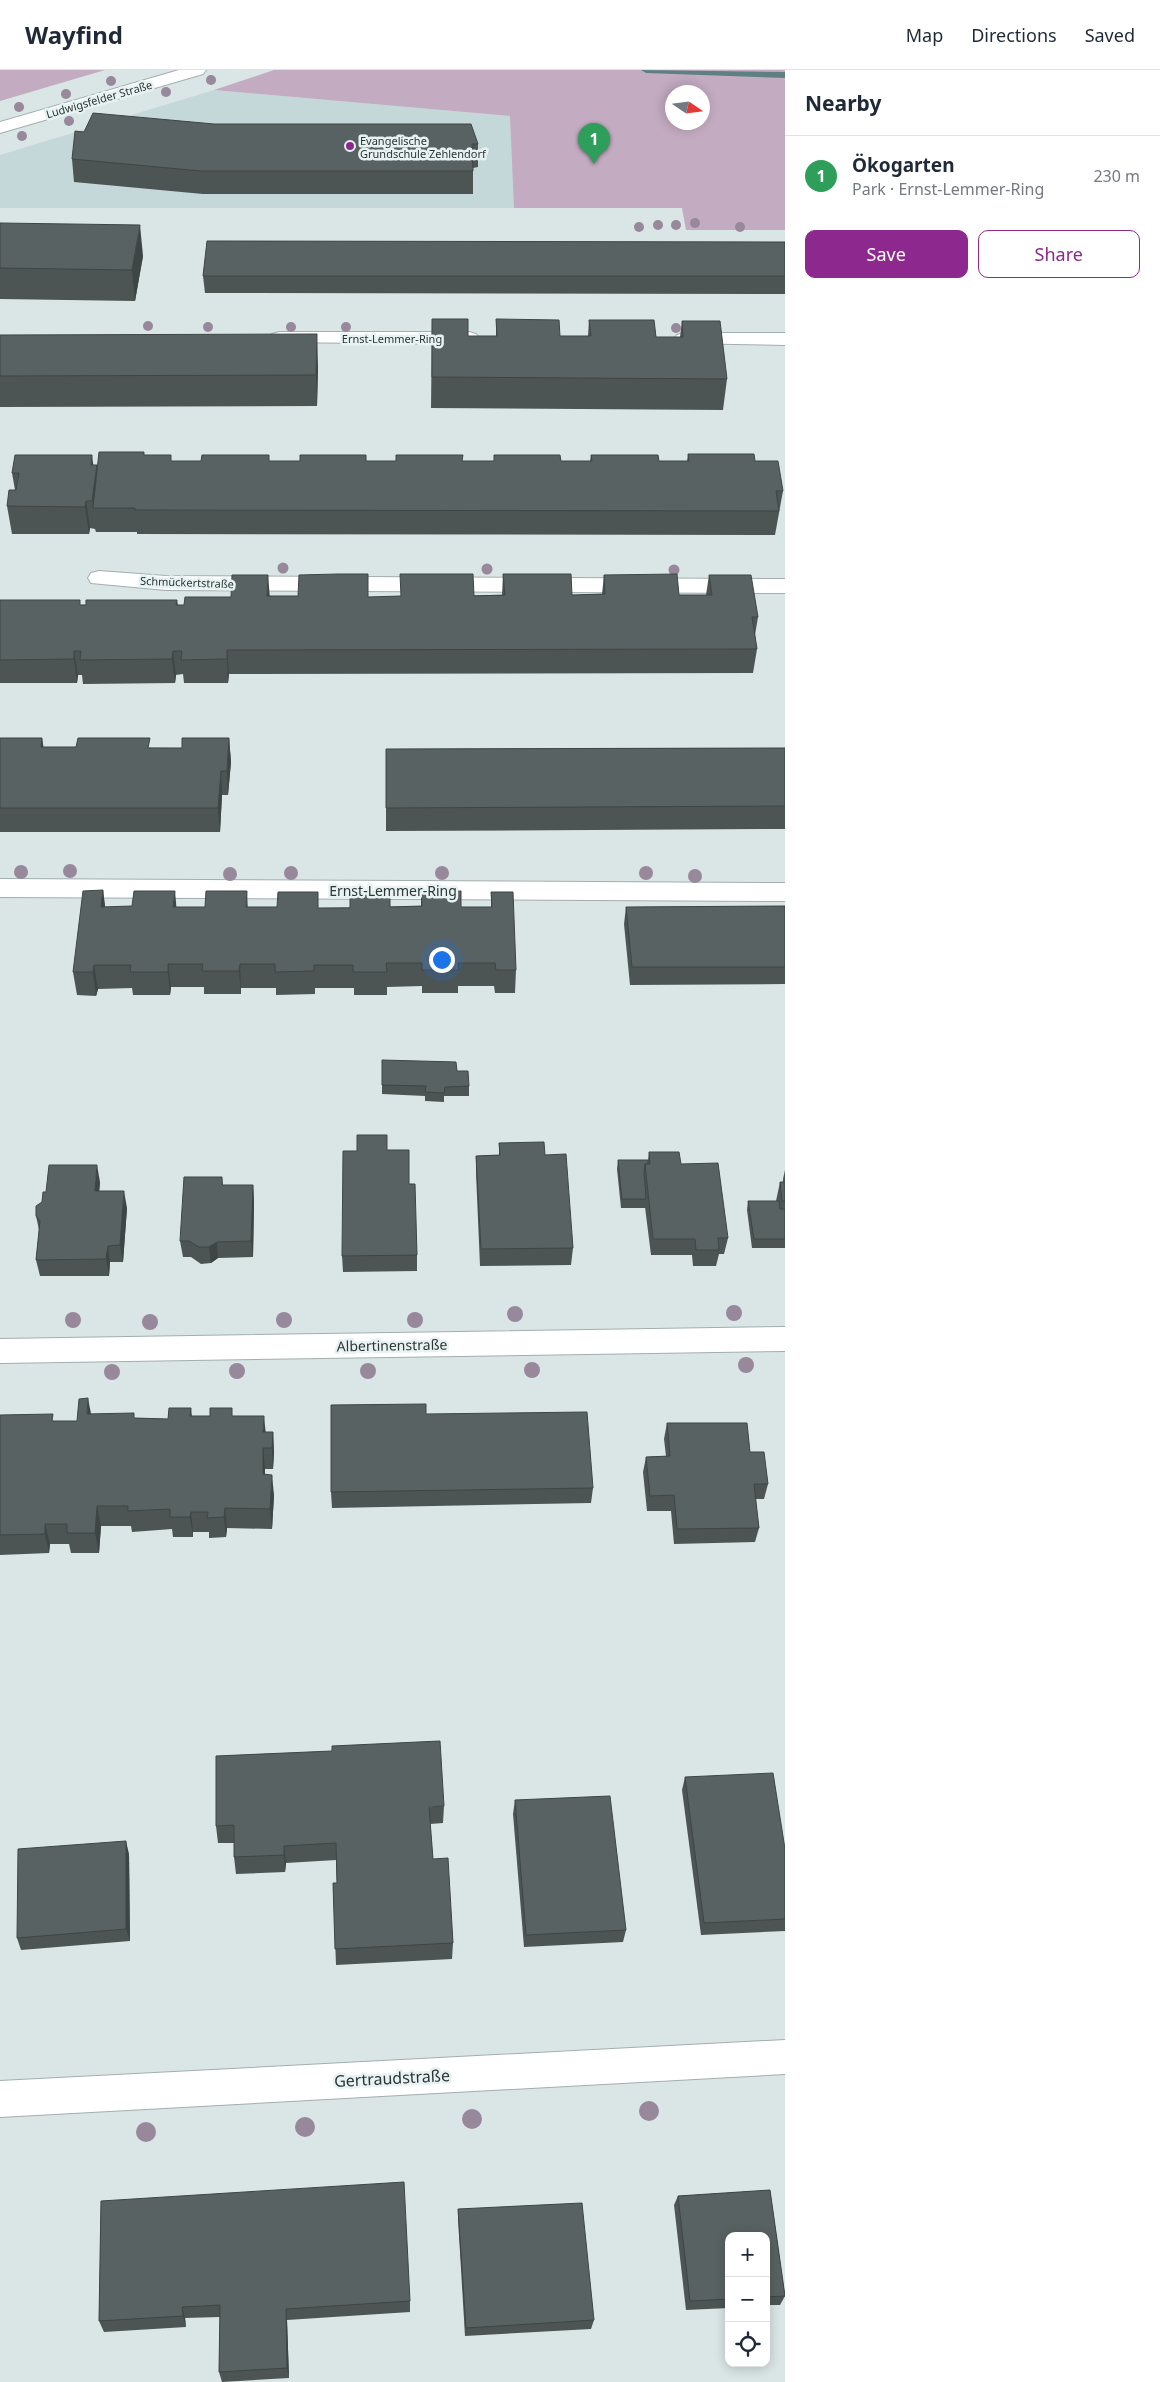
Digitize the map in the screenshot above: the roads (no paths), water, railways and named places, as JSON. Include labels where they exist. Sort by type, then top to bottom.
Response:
[{"type":"street","name":"Ludwigsfelder Straße","points":[[0,128],[197,70]]},
{"type":"street","name":"Ernst-Lemmer-Ring","points":[[258,338],[487,338]]},
{"type":"street","points":[[666,339],[785,339]]},
{"type":"street","name":"Schmückertstraße","points":[[98,578],[166,583],[785,586]]},
{"type":"street","name":"Ernst-Lemmer-Ring","points":[[0,888],[785,892]]},
{"type":"street","name":"Albertinenstraße","points":[[0,1351],[785,1339]]},
{"type":"street","name":"Gertraudstraße","points":[[0,2099],[785,2057]]},
{"type":"waterway","points":[[646,70],[785,75]]},
{"type":"place","name":"Evangelische Grundschule Zehlendorf","points":[[350,146]]},
{"type":"place","name":"Ökogarten","points":[[594,164]]}]
